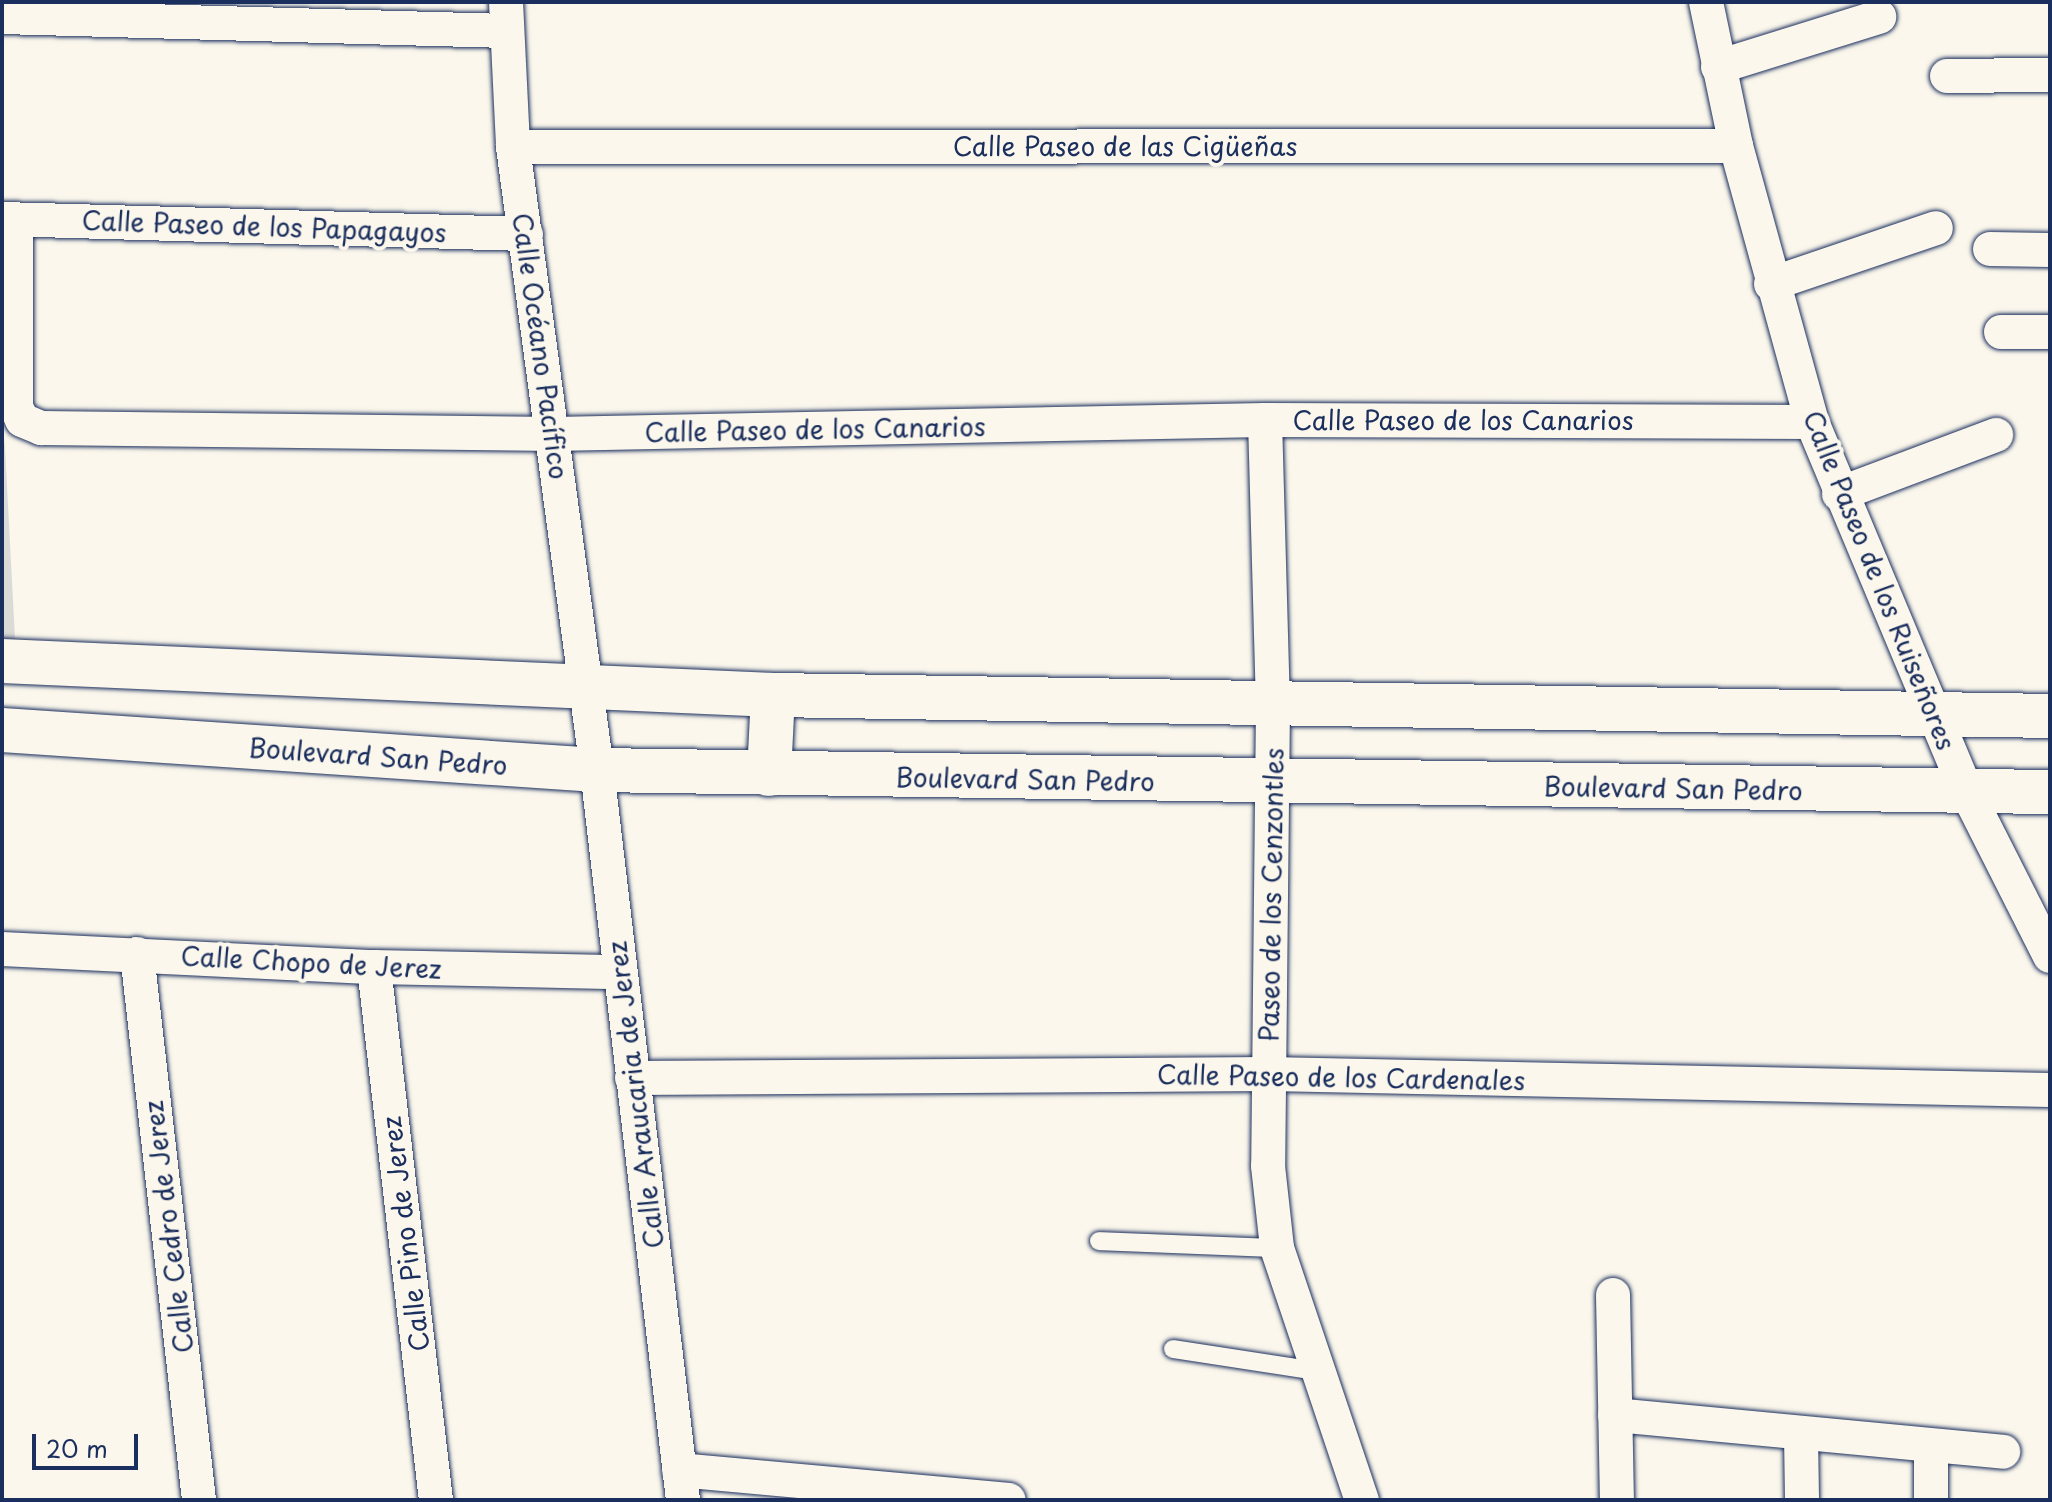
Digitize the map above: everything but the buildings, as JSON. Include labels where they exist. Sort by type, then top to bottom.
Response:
[{"type":"street","name":"Calle Paseo de los Ruiseñores","points":[[1706,2],[1736,146],[1771,284],[1812,422],[1839,494],[1966,790],[2050,956]]},
{"type":"street","points":[[2,17],[506,16]]},
{"type":"street","name":"Calle Océano Pacífico","points":[[506,16],[513,147],[586,690]]},
{"type":"street","points":[[1718,67],[1879,17]]},
{"type":"street","points":[[1947,76],[2050,75]]},
{"type":"street","name":"Calle Paseo de las Cigüeñas","points":[[513,147],[1736,146]]},
{"type":"street","name":"Calle Paseo de los Papagayos","points":[[9,220],[526,234]]},
{"type":"street","name":"Calle Paseo de los Canarios","points":[[9,220],[14,380],[22,420],[41,428],[553,434],[1265,420],[1812,422]]},
{"type":"street","points":[[1771,284],[1936,228]]},
{"type":"street","points":[[1990,249],[2050,250]]},
{"type":"street","points":[[2001,332],[2050,332]]},
{"type":"street","name":"Paseo de los Cenzontles","points":[[1265,420],[1273,705],[1268,1166],[1277,1248],[1362,1500]]},
{"type":"street","points":[[1839,494],[1996,435]]},
{"type":"street","points":[[2,661],[586,690],[1273,705],[2050,716]]},
{"type":"street","points":[[61,663],[61,732]]},
{"type":"street","name":"Calle Araucaria de Jerez","points":[[586,690],[681,1485]]},
{"type":"street","points":[[769,774],[773,695]]},
{"type":"street","name":"Boulevard San Pedro","points":[[2,730],[597,770],[1273,784],[2050,792]]},
{"type":"street","name":"Calle Chopo de Jerez","points":[[2,949],[374,967],[620,972]]},
{"type":"street","name":"Calle Cedro de Jerez","points":[[137,954],[199,1500]]},
{"type":"street","name":"Calle Pino de Jerez","points":[[374,967],[436,1500]]},
{"type":"street","name":"Calle Paseo de los Cardenales","points":[[632,1078],[1269,1074],[2050,1090]]},
{"type":"street","points":[[1613,1295],[1617,1500]]},
{"type":"street","points":[[1615,1415],[2003,1452]]},
{"type":"street","points":[[1801,1435],[1802,1500]]},
{"type":"street","points":[[1931,1447],[1931,1500]]},
{"type":"street","points":[[681,1485],[1009,1500]]},
{"type":"lane","points":[[1099,1241],[1277,1248]]},
{"type":"lane","points":[[1173,1349],[1316,1371]]},
{"type":"shaded area","points":[[2,413],[5,448],[15,639],[2,638]]}]
